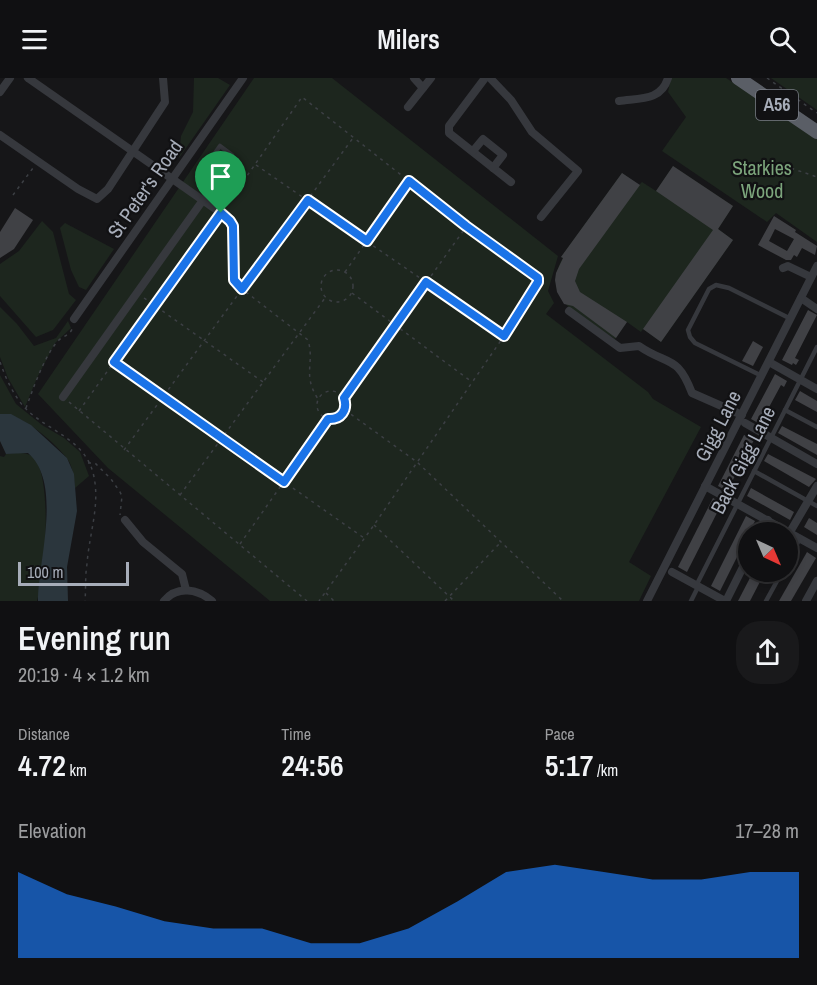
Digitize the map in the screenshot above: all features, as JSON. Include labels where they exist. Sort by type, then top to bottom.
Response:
[{"type":"highway","name":"A56","points":[[738,78],[817,132]]},
{"type":"street","points":[[0,92],[10,78]]},
{"type":"street","points":[[28,78],[221,213]]},
{"type":"street","points":[[0,135],[78,189],[98,198],[108,189],[165,102],[163,78]]},
{"type":"street","name":"St Peter's Road","points":[[74,319],[243,78]]},
{"type":"street","points":[[414,78],[423,88]]},
{"type":"street","points":[[408,107],[430,78]]},
{"type":"street","points":[[511,182],[449,133],[449,126],[488,78],[511,100],[532,132],[578,171],[541,217]]},
{"type":"street","points":[[620,101],[657,95],[664,89],[668,78]]},
{"type":"street","points":[[472,151],[483,139],[503,155],[493,168]]},
{"type":"street","points":[[63,397],[203,200]]},
{"type":"street","points":[[780,269],[788,266],[815,272]]},
{"type":"street","name":"Gigg Lane","points":[[647,601],[705,486],[743,419],[762,376],[815,272]]},
{"type":"street","points":[[801,298],[817,309]]},
{"type":"street","points":[[569,311],[620,348],[639,345],[651,354],[677,365],[685,375],[692,393],[743,419],[817,464]]},
{"type":"street","points":[[769,363],[817,389]]},
{"type":"street","points":[[705,486],[772,522]]},
{"type":"street","points":[[796,522],[817,486]]},
{"type":"street","points":[[125,520],[143,542],[182,574],[186,590]]},
{"type":"street","points":[[800,538],[817,548]]},
{"type":"street","points":[[672,572],[725,601],[738,576]]},
{"type":"street","points":[[806,601],[817,580]]},
{"type":"street","points":[[164,601],[169,594],[186,590],[203,593],[212,601]]},
{"type":"lane","points":[[203,200],[232,156],[220,146],[206,167]]},
{"type":"lane","points":[[762,376],[695,343],[688,330],[709,290],[716,285],[729,288],[791,319]]},
{"type":"lane","name":"Back Gigg Lane","points":[[691,601],[753,471],[817,348]]},
{"type":"lane","points":[[785,410],[817,427]]},
{"type":"lane","points":[[753,471],[817,506]]},
{"type":"lane","points":[[798,542],[800,538]]},
{"type":"lane","points":[[766,601],[776,582]]},
{"type":"path","points":[[767,78],[817,113]]},
{"type":"path","points":[[79,411],[256,165],[302,97],[466,226],[538,278],[538,282],[504,336],[319,601]]},
{"type":"path","points":[[124,450],[354,138]]},
{"type":"path","points":[[13,195],[39,160]]},
{"type":"path","points":[[770,161],[817,177]]},
{"type":"path","points":[[256,165],[504,336]]},
{"type":"path","points":[[345,272],[409,181]]},
{"type":"path","points":[[221,213],[233,226],[234,280],[242,289],[308,340],[311,349],[310,387],[318,399]]},
{"type":"path","points":[[344,398],[332,391],[323,394],[318,399],[319,413],[328,419],[338,418],[345,410],[344,398],[466,226]]},
{"type":"path","points":[[332,271],[345,272],[352,281],[352,293],[347,299],[337,303],[325,298],[321,289],[324,276],[332,271]]},
{"type":"path","points":[[138,293],[264,382]]},
{"type":"path","points":[[352,293],[472,382]]},
{"type":"path","points":[[180,496],[325,298]]},
{"type":"path","points":[[26,409],[37,380],[56,343],[71,333],[74,319]]},
{"type":"path","points":[[0,362],[6,379],[26,409],[43,423],[65,435],[82,451],[94,475],[95,500],[85,601]]},
{"type":"path","points":[[114,362],[365,538]]},
{"type":"path","points":[[63,397],[308,601]]},
{"type":"path","points":[[345,410],[417,462],[563,601]]},
{"type":"path","points":[[239,544],[328,419]]},
{"type":"path","points":[[88,463],[95,463],[102,469],[120,492],[122,496],[120,516],[125,520]]},
{"type":"path","points":[[374,525],[454,601]]},
{"type":"path","points":[[445,601],[501,543]]},
{"type":"path","points":[[325,593],[333,601]]},
{"type":"green space","points":[[194,78],[218,78],[230,85],[179,158],[181,136],[193,112]]},
{"type":"green space","points":[[254,78],[332,78],[558,256],[548,291],[554,303],[546,314],[648,392],[653,399],[701,427],[629,562],[651,576],[639,601],[270,601],[108,468],[38,394]]},
{"type":"green space","name":"Starkies Wood","points":[[671,78],[726,78],[817,138],[817,242],[776,213],[767,222],[662,151],[686,117],[668,92]]},
{"type":"green space","points":[[771,78],[817,78],[817,110]]},
{"type":"green space","points":[[673,166],[733,206],[718,229],[733,240],[661,342],[643,329],[641,332],[627,322],[615,339],[579,316],[561,297],[556,286],[557,273],[563,258],[561,257],[622,173],[639,185],[642,182],[656,191]]},
{"type":"green space","points":[[42,221],[53,232],[69,294],[76,300],[53,330],[36,337],[0,296],[0,264],[19,251]]},
{"type":"green space","points":[[65,223],[114,249],[86,290],[79,287],[71,270],[60,228]]},
{"type":"green space","points":[[0,307],[34,346],[56,338],[68,321],[71,328],[55,343],[25,407],[8,378],[0,357]]},
{"type":"green space","points":[[0,375],[16,404],[80,452],[89,476],[75,488],[70,464],[53,443],[18,418],[0,414]]},
{"type":"green space","points":[[17,453],[29,454],[35,459],[44,490],[45,552],[37,601],[0,601],[0,456]]},
{"type":"shaded area","points":[[0,414],[11,414],[31,425],[67,458],[74,474],[77,511],[67,567],[68,601],[38,601],[46,523],[47,502],[44,483],[38,466],[28,453],[6,454],[0,441]]},
{"type":"building","points":[[673,166],[733,206],[718,229],[733,240],[661,342],[643,329],[713,230],[656,191]]},
{"type":"building","points":[[622,173],[640,185],[579,269],[575,281],[580,292],[627,322],[616,338],[573,306],[564,304],[557,292],[555,280],[563,258],[561,257]]},
{"type":"building","points":[[15,208],[33,220],[14,249],[0,258],[0,232]]},
{"type":"building","points":[[774,216],[817,246],[815,255],[802,248],[797,257],[794,255],[791,260],[786,260],[758,245]],"holes":[[[775,229],[794,239],[787,251],[769,241]]]},
{"type":"building","points":[[808,310],[817,315],[795,358],[799,360],[796,365],[793,363],[792,365],[782,360]]},
{"type":"building","points":[[753,341],[763,347],[753,366],[742,361]]},
{"type":"building","points":[[775,374],[787,381],[784,387],[781,385],[760,424],[751,419]]},
{"type":"building","points":[[800,391],[817,401],[817,412],[795,400]]},
{"type":"building","points":[[782,426],[817,444],[817,455],[778,433]]},
{"type":"building","points":[[744,435],[754,440],[727,491],[718,486]]},
{"type":"building","points":[[768,454],[816,479],[809,487],[764,461]]},
{"type":"building","points":[[751,488],[794,512],[790,520],[747,496]]},
{"type":"building","points":[[713,498],[722,503],[687,572],[678,567]]},
{"type":"building","points":[[746,516],[755,521],[754,522],[743,522]]},
{"type":"building","points":[[809,518],[817,523],[817,535],[804,527]]},
{"type":"building","points":[[738,532],[738,555],[720,591],[711,586]]},
{"type":"building","points":[[807,552],[816,558],[791,601],[779,601],[790,582],[798,582],[798,568]]},
{"type":"building","points":[[748,582],[760,582],[750,601],[738,601]]},
{"type":"route","points":[[409,181],[538,278],[538,282],[504,336],[426,282],[344,398],[345,410],[342,415],[335,419],[328,419],[284,482],[114,362],[221,213],[233,226],[234,280],[242,289],[308,200],[367,241],[409,181]]}]
